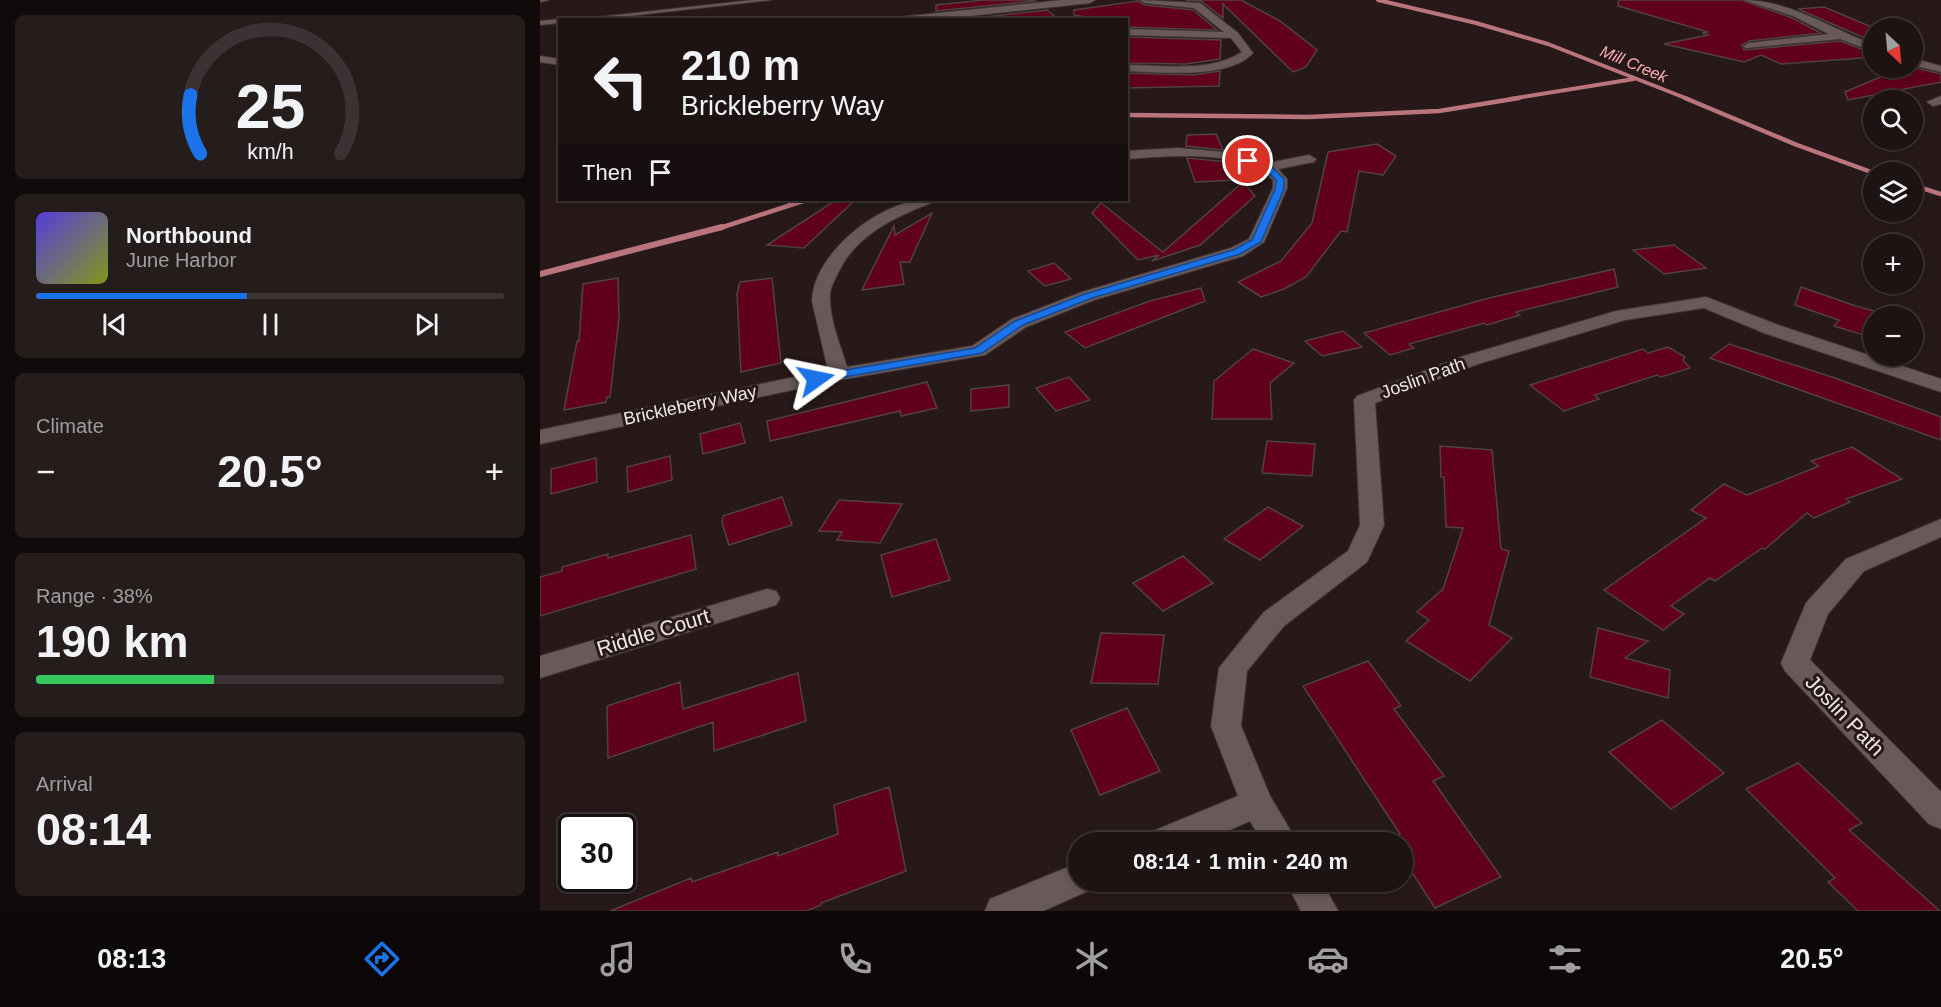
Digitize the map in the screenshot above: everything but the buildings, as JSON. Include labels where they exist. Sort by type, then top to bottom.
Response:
[{"type":"street","points":[[919,18],[1090,0]]},
{"type":"street","points":[[1128,68],[1223,65],[1242,58],[1248,53],[1234,35],[1197,5],[1145,0]]},
{"type":"street","points":[[1748,0],[1796,14],[1863,45]]},
{"type":"street","points":[[1128,32],[1234,35]]},
{"type":"street","points":[[1749,46],[1841,36]]},
{"type":"street","points":[[540,59],[558,62]]},
{"type":"street","points":[[1923,64],[1941,69]]},
{"type":"street","points":[[1128,155],[1192,152],[1230,156],[1267,167],[1309,159]]},
{"type":"street","name":"Brickleberry Way","points":[[540,437],[839,374],[978,351],[1019,323],[1088,296],[1237,252],[1256,242],[1280,189],[1280,179],[1267,167]]},
{"type":"street","points":[[839,374],[826,325],[821,293],[831,265],[858,235],[897,210],[923,201]]},
{"type":"street","name":"Joslin Path","points":[[1275,832],[1257,802],[1226,726],[1233,668],[1274,619],[1358,556],[1372,525],[1364,400],[1471,360],[1623,315],[1706,302],[1771,329],[1941,386]]},
{"type":"street","name":"Joslin Path","points":[[1941,527],[1855,565],[1816,610],[1795,663],[1941,814]]},
{"type":"street","name":"Riddle Court","points":[[540,667],[767,598]]},
{"type":"street","points":[[1188,832],[1257,802]]},
{"type":"street","points":[[1003,911],[1068,883]]},
{"type":"street","points":[[1309,892],[1320,911]]},
{"type":"lane","points":[[540,1],[547,0]]},
{"type":"lane","points":[[649,0],[651,12]]},
{"type":"lane","points":[[592,18],[769,0]]},
{"type":"lane","points":[[540,23],[558,21]]},
{"type":"waterway","name":"Mill Creek","points":[[1378,0],[1476,23],[1548,44],[1688,99]]},
{"type":"waterway","points":[[1510,99],[1634,79]]},
{"type":"waterway","points":[[1128,115],[1308,117],[1439,111],[1519,98]]},
{"type":"waterway","name":"Mill Creek","points":[[1685,98],[1797,145],[1863,169]]},
{"type":"waterway","name":"Mill Creek","points":[[1923,188],[1941,194]]},
{"type":"waterway","points":[[717,229],[803,201]]},
{"type":"waterway","points":[[540,274],[722,227]]},
{"type":"route","points":[[816,379],[978,351],[1019,323],[1088,296],[1237,252],[1256,242],[1280,189],[1280,179],[1267,167],[1248,161]]}]
